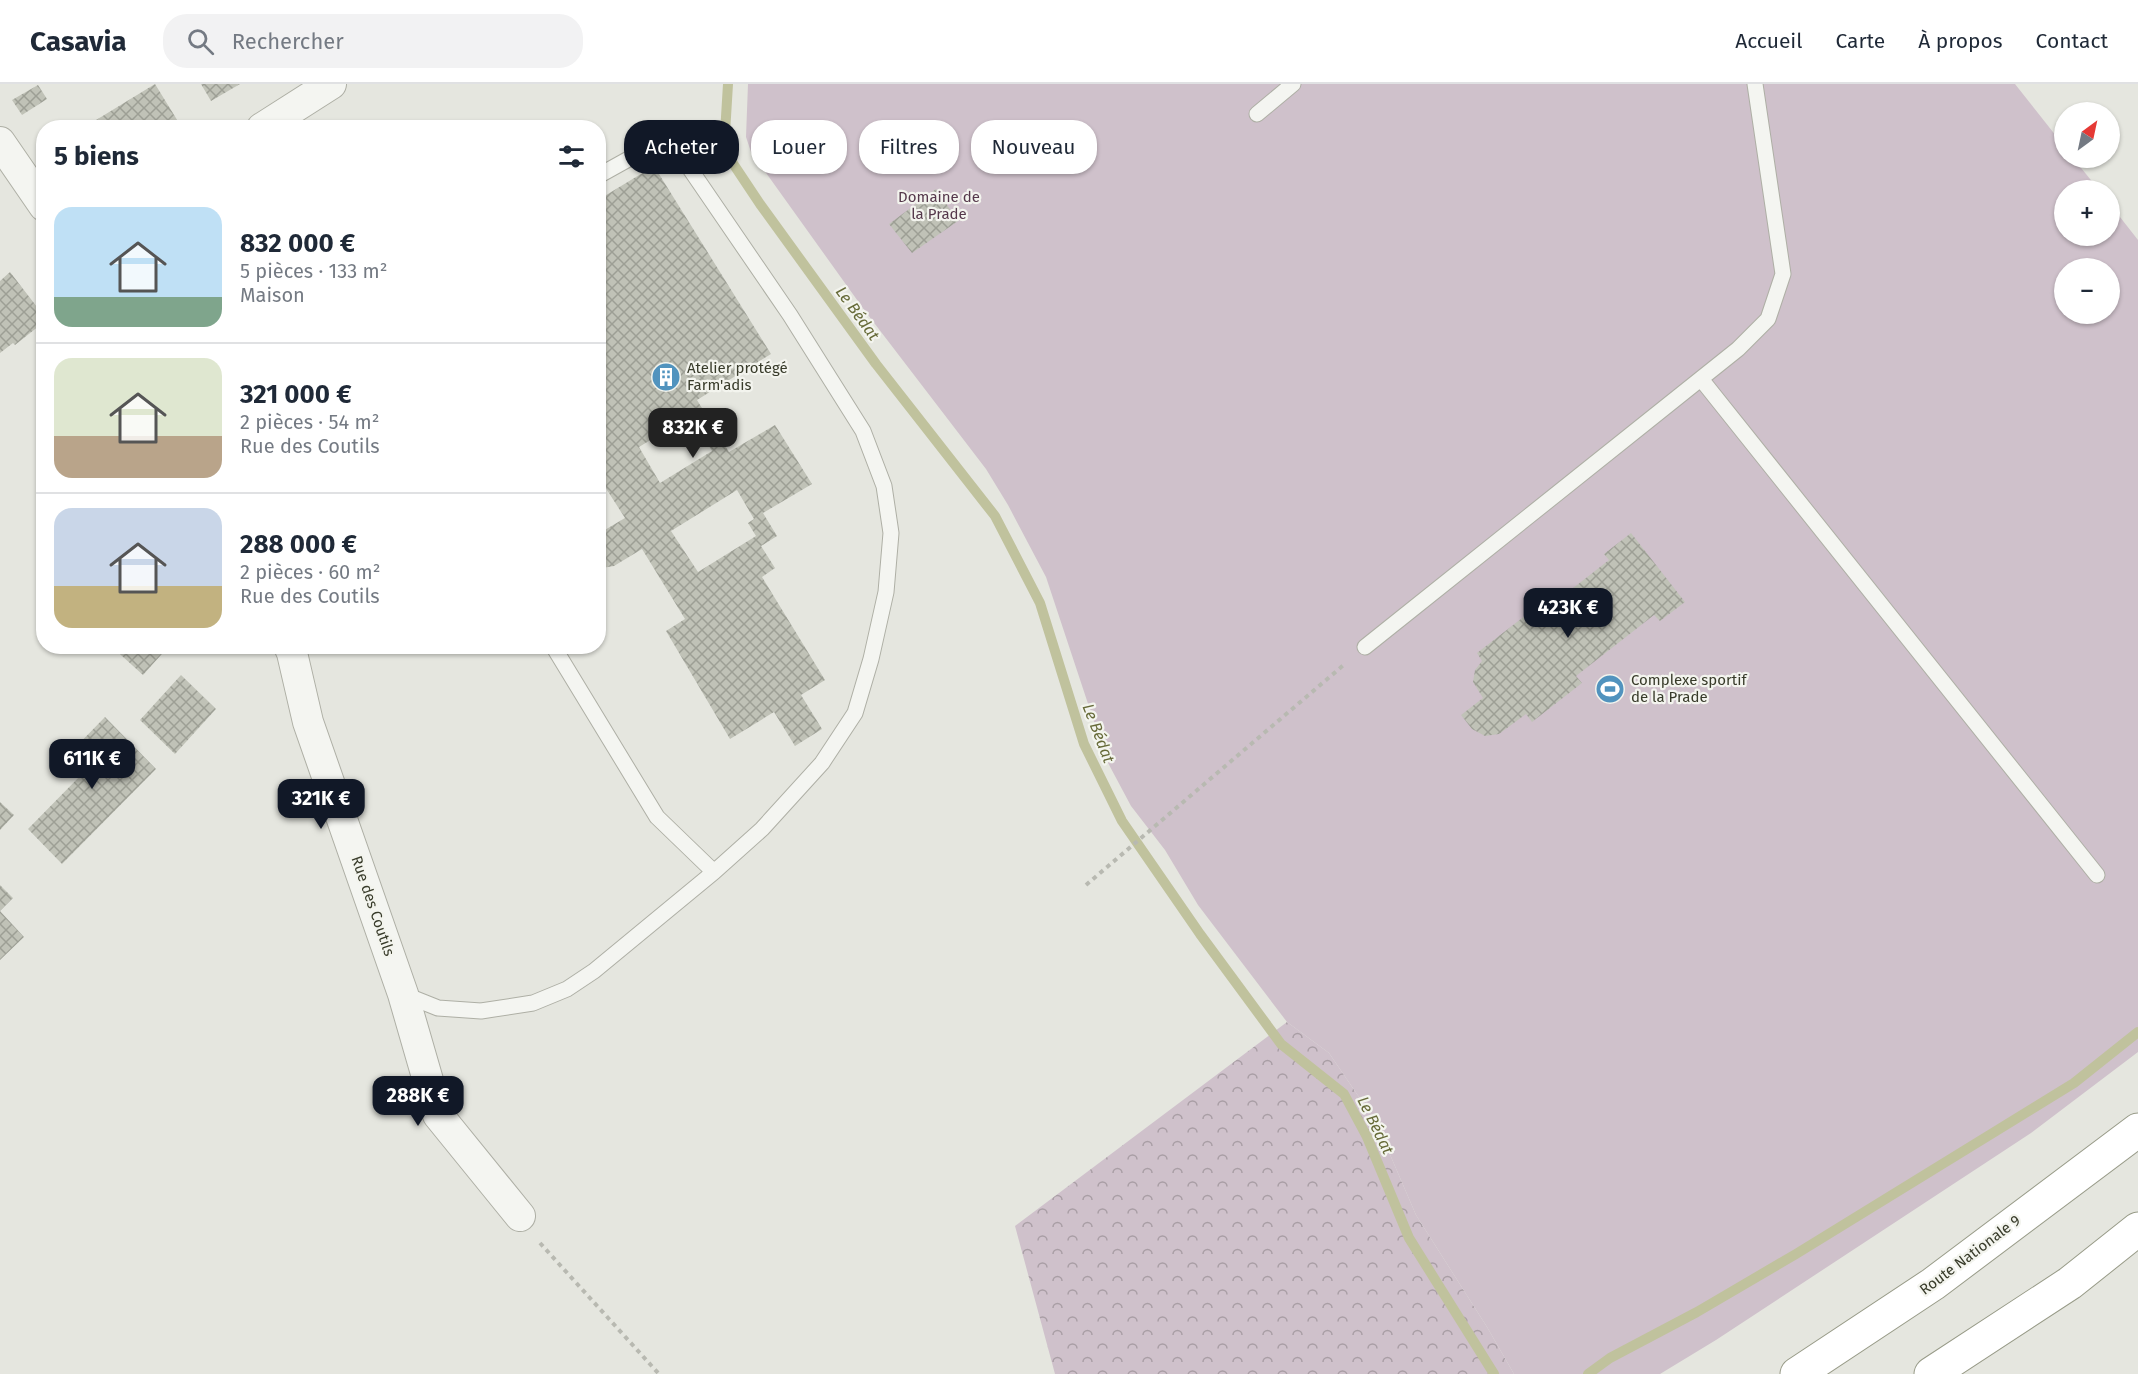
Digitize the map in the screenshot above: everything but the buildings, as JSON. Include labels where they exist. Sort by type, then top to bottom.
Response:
[{"type":"highway","name":"Route Nationale 9","points":[[1797,1374],[1933,1284],[2138,1130]]},
{"type":"highway","points":[[1931,1374],[2070,1282],[2138,1229]]},
{"type":"street","points":[[275,120],[331,84]]},
{"type":"street","points":[[0,142],[36,194]]},
{"type":"street","name":"Rue des Coutils","points":[[296,654],[308,722],[403,993],[438,1115],[520,1216]]},
{"type":"lane","points":[[1257,114],[1293,84]]},
{"type":"lane","points":[[1365,647],[1738,350],[1768,319],[1783,274],[1755,84]]},
{"type":"lane","points":[[403,993],[438,1008],[481,1011],[533,1003],[567,989],[594,971],[714,872],[762,829],[822,763],[855,713],[871,659],[886,592],[891,533],[885,486],[863,431],[790,315],[686,163],[667,148],[643,150],[606,171]]},
{"type":"lane","points":[[1701,379],[2097,875]]},
{"type":"lane","points":[[558,654],[657,817],[714,872]]},
{"type":"path","points":[[1086,885],[1365,647]]},
{"type":"path","points":[[520,1216],[553,1259],[659,1374]]},
{"type":"green space","name":"Complexe sportif de la Prade","points":[[748,84],[2015,84],[2054,133],[2054,168],[2081,168],[2091,180],[2054,180],[2054,246],[2120,246],[2120,217],[2138,240],[2138,1052],[2031,1133],[1716,1340],[1660,1374],[1514,1374],[1416,1215],[1376,1122],[1329,1053],[1287,1022],[1198,905],[1165,850],[1131,806],[1107,761],[1046,577],[986,469],[865,311],[767,174],[847,174],[847,120],[751,120],[751,152],[746,137]]},
{"type":"green space","points":[[1287,1022],[1329,1053],[1376,1122],[1416,1215],[1514,1374],[1055,1374],[1015,1226]]},
{"type":"waterway","name":"Le Bédat","points":[[728,84],[724,150],[760,204],[876,364],[995,516],[1040,603],[1084,744],[1122,821],[1200,934],[1281,1044],[1344,1094],[1367,1137],[1409,1238],[1494,1374]]},
{"type":"waterway","points":[[1588,1374],[1610,1358],[1697,1312],[1796,1254],[2074,1083],[2138,1032]]},
{"type":"place","name":"Atelier protégé Farm'adis","points":[[666,377]]},
{"type":"place","name":"Complexe sportif de la Prade","points":[[1610,689]]},
{"type":"park label","name":"Domaine de la Prade","points":[[939,206]]}]
